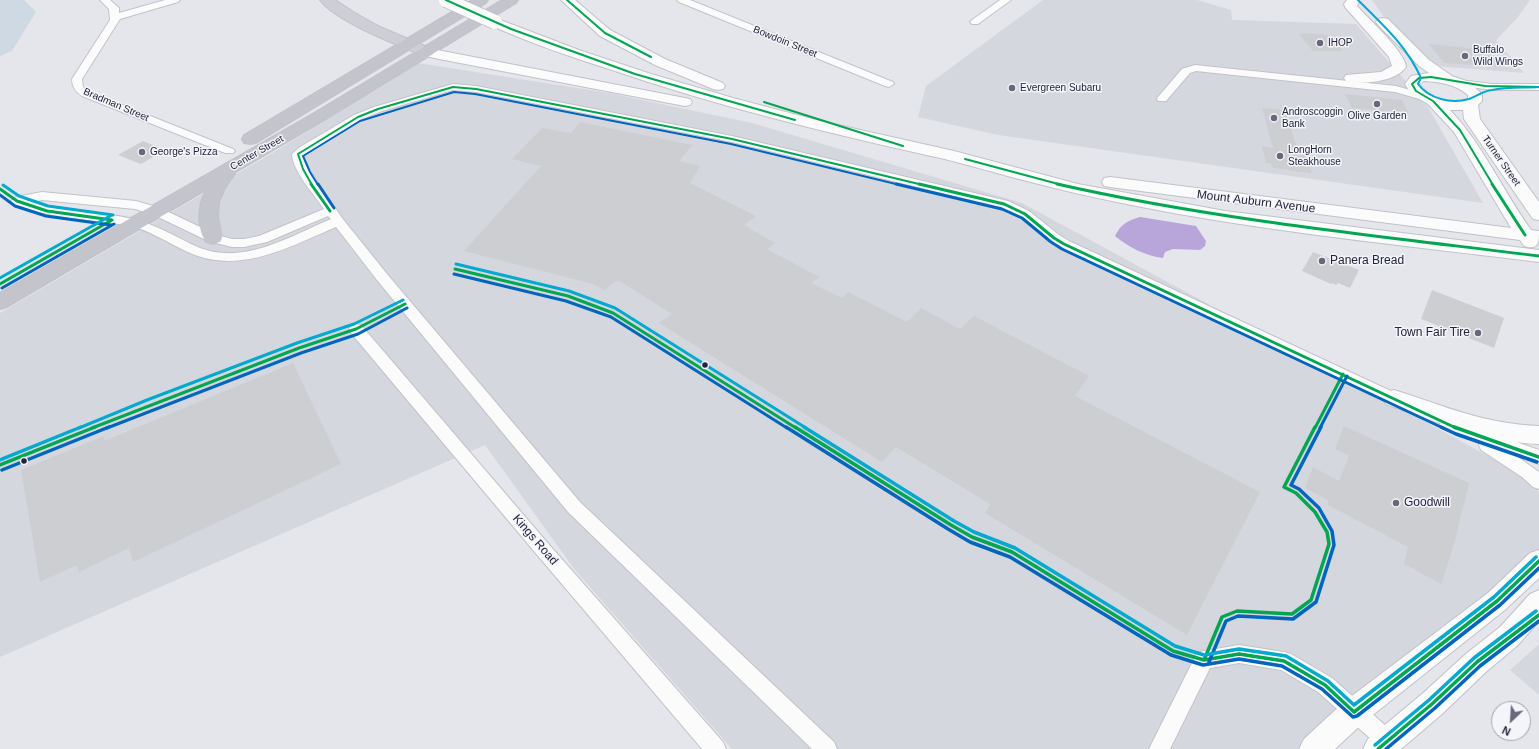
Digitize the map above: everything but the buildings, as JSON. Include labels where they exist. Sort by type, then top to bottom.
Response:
[{"type":"highway","name":"Center Street","points":[[0,284],[112,220],[135,214],[156,211],[230,160],[385,58],[481,0]]},
{"type":"highway","name":"Center Street","points":[[0,302],[135,214],[427,52],[511,0]]},
{"type":"highway","points":[[212,238],[208,221],[208,207],[213,192],[230,160]]},
{"type":"main road","points":[[327,0],[351,17],[384,35],[427,52],[714,107],[800,127],[903,146]]},
{"type":"main road","name":"Mount Auburn Avenue","points":[[446,0],[495,22],[572,52],[651,79],[801,122],[903,146],[973,160],[1021,175],[1108,195],[1182,209],[1279,224],[1539,256]]},
{"type":"main road","points":[[568,0],[605,33],[666,65],[739,94],[903,146]]},
{"type":"main road","points":[[1350,78],[1394,73],[1399,67],[1399,62],[1395,55],[1350,8],[1350,4],[1356,1]]},
{"type":"main road","points":[[1356,1],[1407,60],[1415,75],[1415,80],[1424,77],[1435,77],[1454,81]]},
{"type":"main road","points":[[1356,1],[1424,63],[1475,94],[1473,103],[1456,106],[1428,99]]},
{"type":"main road","points":[[384,35],[391,45],[391,50],[385,58]]},
{"type":"main road","name":"Turner Street","points":[[1415,80],[1412,84],[1416,91],[1428,99],[1460,130],[1509,212],[1532,236],[1539,256]]},
{"type":"main road","name":"Turner Street","points":[[1473,103],[1472,119],[1539,215]]},
{"type":"main road","name":"Mount Auburn Avenue","points":[[973,160],[1002,162],[1055,173],[1184,192],[1532,236]]},
{"type":"main road","points":[[1394,398],[1467,424],[1522,435],[1539,435]]},
{"type":"main road","points":[[1314,749],[1354,712],[1497,601],[1539,561]]},
{"type":"main road","points":[[1509,636],[1539,602]]},
{"type":"main road","points":[[1383,745],[1432,704],[1477,662],[1509,636],[1539,615]]},
{"type":"street","points":[[106,0],[114,8],[116,17],[175,0]]},
{"type":"street","name":"Bowdoin Street","points":[[682,0],[889,84]]},
{"type":"street","points":[[975,22],[1006,0]]},
{"type":"street","name":"Bradman Street","points":[[116,17],[114,24],[77,79],[76,83],[80,90],[230,160]]},
{"type":"street","points":[[1162,99],[1186,71],[1195,68],[1396,89],[1428,99]]},
{"type":"street","points":[[1324,81],[1350,78],[1415,80]]},
{"type":"street","points":[[1454,81],[1492,87],[1539,87]]},
{"type":"street","points":[[827,749],[574,507],[334,216],[304,171],[298,158],[298,154],[304,148],[358,117],[378,109],[453,87],[476,89],[732,139],[1004,204],[1024,214],[1064,244],[1458,429],[1522,468],[1539,482]]},
{"type":"street","points":[[1473,103],[1487,96],[1498,94],[1539,92]]},
{"type":"street","points":[[112,220],[47,211],[17,201],[42,196],[135,214],[146,227],[206,254],[220,257],[234,257],[272,248],[334,216]]},
{"type":"street","points":[[156,211],[212,238],[232,243],[252,242],[334,216]]},
{"type":"street","name":"Kings Road","points":[[356,329],[539,546],[716,749]]},
{"type":"street","points":[[1458,429],[1539,457]]},
{"type":"street","points":[[1159,749],[1204,660],[1239,654],[1284,661],[1325,685],[1354,712],[1383,745]]},
{"type":"shaded area","points":[[0,0],[24,0],[36,12],[12,51],[0,56]]},
{"type":"shaded area","points":[[1043,0],[1197,0],[1231,10],[1232,20],[1356,24],[1428,107],[1483,203],[998,135],[918,117],[926,86]]},
{"type":"shaded area","points":[[1372,0],[1530,0],[1518,17],[1496,40],[1524,73],[1435,66],[1385,18]]},
{"type":"shaded area","points":[[418,63],[609,93],[752,123],[1022,203],[1514,470],[1537,488],[1539,494],[1539,554],[1304,749],[732,749],[575,570],[485,445],[0,657],[0,313],[274,152]]},
{"type":"shaded area","points":[[1140,217],[1196,226],[1206,241],[1205,246],[1200,250],[1173,249],[1165,252],[1163,258],[1138,250],[1115,236],[1119,229],[1125,224]]},
{"type":"shaded area","points":[[1539,644],[1539,695],[1510,670]]},
{"type":"transit line","points":[[446,0],[511,29],[635,74],[795,120]]},
{"type":"transit line","points":[[567,0],[605,33],[651,57]]},
{"type":"transit line","points":[[1358,0],[1394,36],[1410,56],[1421,78],[1418,84],[1422,89],[1434,97],[1456,101],[1471,98],[1486,91],[1505,88],[1539,87]]},
{"type":"transit line","points":[[1525,235],[1509,212],[1460,130],[1433,101],[1416,91],[1412,84],[1419,78],[1431,77],[1485,86],[1539,87]]},
{"type":"transit line","points":[[330,211],[307,177],[298,154],[358,117],[378,109],[453,87],[476,89],[732,139],[1004,204],[1025,214],[1054,238],[1064,244],[1458,429],[1539,457]]},
{"type":"transit line","points":[[334,208],[310,172],[303,156],[360,121],[454,92],[475,94],[731,144],[1002,209],[1022,218],[1051,242],[1062,249],[1456,434],[1537,462]]},
{"type":"transit line","points":[[764,102],[903,146]]},
{"type":"transit line","points":[[965,159],[1035,179],[1106,195],[1178,208],[1322,230],[1539,256]]},
{"type":"transit line","points":[[3,185],[19,196],[48,206],[113,215]]},
{"type":"transit line","points":[[0,189],[17,201],[47,211],[112,220]]},
{"type":"transit line","points":[[0,195],[15,206],[46,216],[111,225]]},
{"type":"transit line","points":[[0,278],[110,216]]},
{"type":"transit line","points":[[0,284],[112,220]]},
{"type":"transit line","points":[[2,288],[114,224]]},
{"type":"transit line","points":[[456,264],[569,291],[615,308],[954,521],[974,532],[1015,548],[1175,646],[1204,655],[1239,649],[1286,656],[1328,681],[1354,705],[1494,597],[1536,557]]},
{"type":"transit line","points":[[455,269],[568,296],[613,313],[951,525],[972,537],[1012,552],[1173,651],[1204,660],[1239,654],[1284,661],[1325,685],[1354,712],[1497,601],[1539,561]]},
{"type":"transit line","points":[[454,274],[566,301],[611,317],[948,529],[970,542],[1010,557],[1171,655],[1203,665],[1239,659],[1282,666],[1322,689],[1353,717],[1357,716],[1500,605],[1539,568]]},
{"type":"transit line","points":[[0,460],[147,400],[297,343],[354,324],[403,300]]},
{"type":"transit line","points":[[0,465],[149,405],[299,348],[356,329],[405,304]]},
{"type":"transit line","points":[[2,470],[151,410],[301,353],[358,334],[407,308]]},
{"type":"transit line","points":[[1204,660],[1222,617],[1237,611],[1292,614],[1311,600],[1329,544],[1327,532],[1315,512],[1296,493],[1284,487],[1343,374]]},
{"type":"transit line","points":[[1209,662],[1226,621],[1238,616],[1293,619],[1316,602],[1334,545],[1332,531],[1319,508],[1299,489],[1291,485],[1347,376]]},
{"type":"transit line","points":[[1375,745],[1429,700],[1474,658],[1536,611]]},
{"type":"transit line","points":[[1378,749],[1432,704],[1477,662],[1539,615]]},
{"type":"transit line","points":[[1386,749],[1435,708],[1480,666],[1539,621]]},
{"type":"place","name":"IHOP","points":[[1320,43]]},
{"type":"place","name":"Buffalo Wild Wings","points":[[1465,56]]},
{"type":"place","name":"Evergreen Subaru","points":[[1012,88]]},
{"type":"place","name":"Olive Garden","points":[[1377,104]]},
{"type":"place","name":"Androscoggin Bank","points":[[1274,118]]},
{"type":"place","name":"George's Pizza","points":[[142,152]]},
{"type":"place","name":"LongHorn Steakhouse","points":[[1280,156]]},
{"type":"place","name":"Panera Bread","points":[[1322,261]]},
{"type":"place","name":"Town Fair Tire","points":[[1478,333]]},
{"type":"place","name":"Goodwill","points":[[1396,503]]}]
